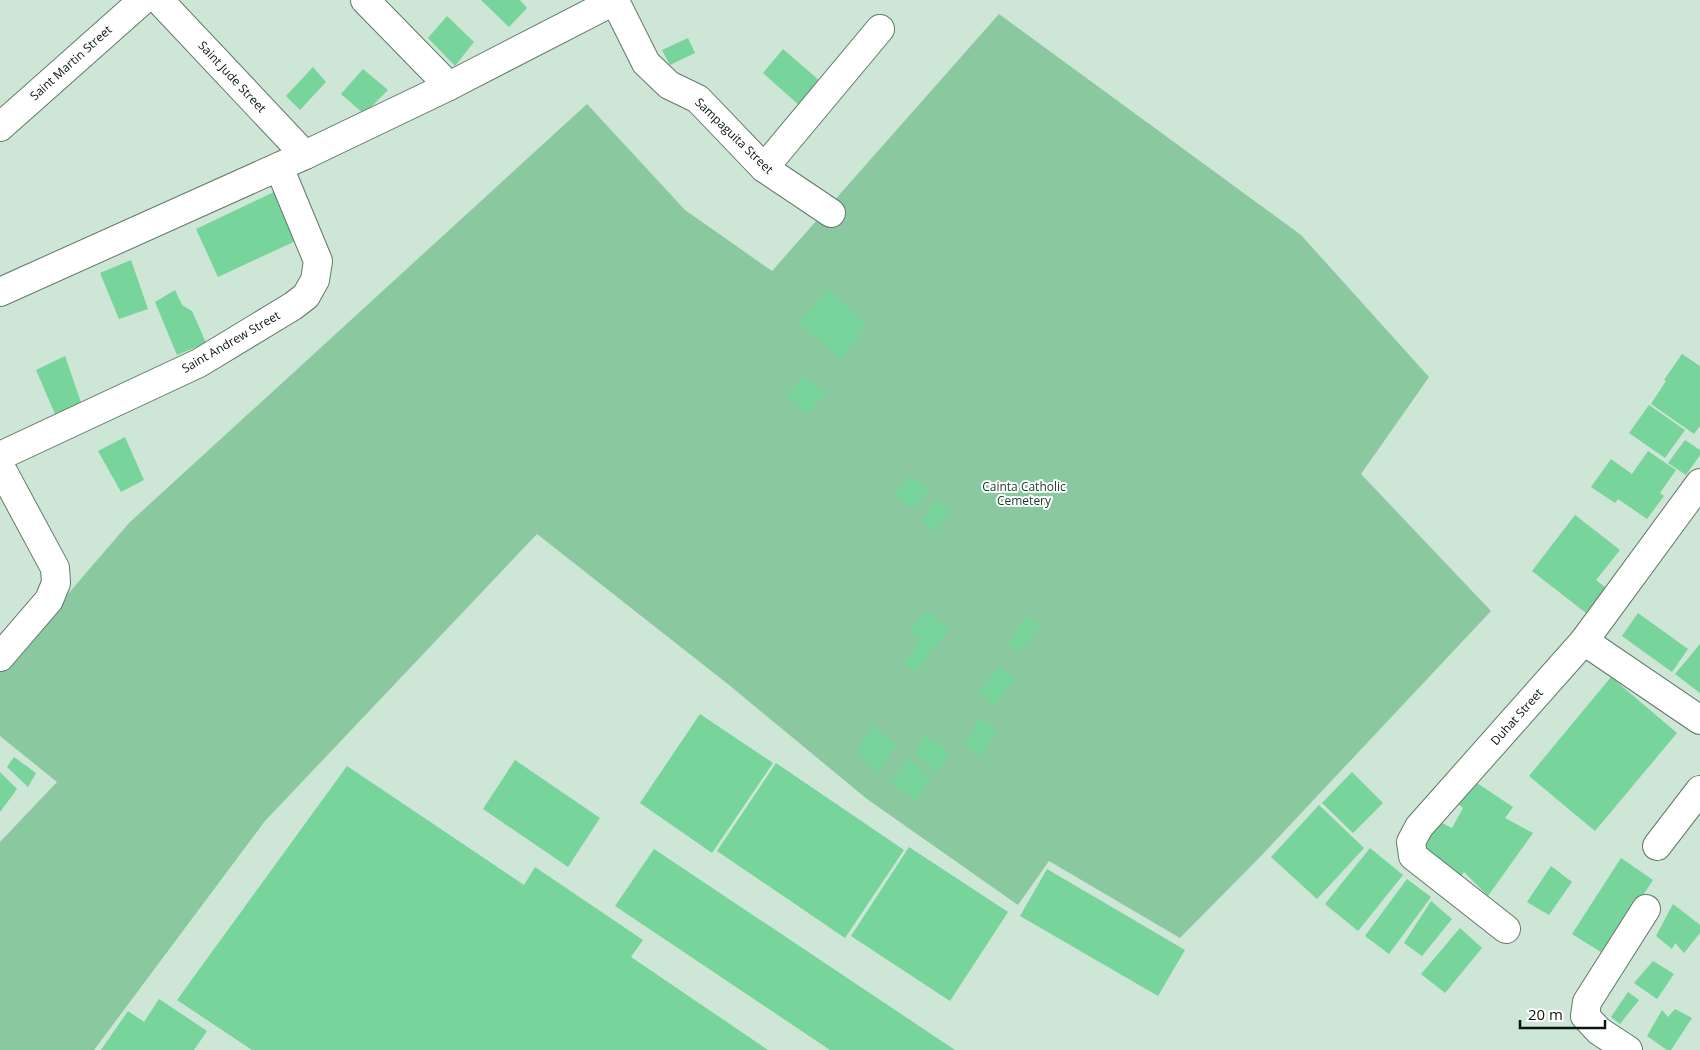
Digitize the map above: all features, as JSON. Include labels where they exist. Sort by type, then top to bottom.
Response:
[{"type":"street","name":"Saint Martin Street","points":[[0,127],[143,0]]},
{"type":"street","name":"Saint Jude Street","points":[[159,0],[305,155]]},
{"type":"street","points":[[365,0],[449,86]]},
{"type":"street","points":[[0,292],[280,167],[449,86],[616,0]]},
{"type":"street","name":"Sampaguita Street","points":[[616,0],[646,62],[669,85],[698,99],[764,168],[831,213]]},
{"type":"street","points":[[764,168],[880,29]]},
{"type":"street","name":"Saint Andrew Street","points":[[0,456],[199,363],[293,306],[306,296],[315,280],[318,261],[280,167]]},
{"type":"street","points":[[0,466],[55,568],[56,583],[49,600],[0,656]]},
{"type":"street","name":"Duhat Street","points":[[1506,929],[1413,856],[1411,842],[1419,827],[1584,641],[1700,483]]},
{"type":"street","points":[[1584,641],[1700,720]]},
{"type":"street","points":[[1657,846],[1700,790]]},
{"type":"street","points":[[1628,1050],[1599,1031],[1585,1016],[1587,1002],[1646,910]]},
{"type":"green space","name":"Cainta Catholic Cemetery","points":[[999,14],[1301,235],[1429,377],[1361,474],[1491,611],[1260,857],[1180,938],[1049,861],[1018,905],[867,799],[729,685],[537,534],[265,821],[94,1050],[0,1050],[0,842],[57,782],[0,736],[0,673],[129,523],[587,104],[685,210],[772,271]]},
{"type":"building","points":[[481,0],[520,0],[527,8],[509,27]]},
{"type":"building","points":[[447,16],[474,42],[455,66],[428,38]]},
{"type":"building","points":[[688,38],[695,53],[670,65],[662,50]]},
{"type":"building","points":[[783,49],[821,82],[800,106],[763,73]]},
{"type":"building","points":[[313,67],[326,82],[300,110],[286,96]]},
{"type":"building","points":[[363,69],[388,90],[364,114],[341,94]]},
{"type":"building","points":[[280,189],[302,238],[218,277],[196,229]]},
{"type":"building","points":[[131,260],[148,309],[119,319],[100,273]]},
{"type":"building","points":[[828,289],[867,325],[842,359],[799,323]]},
{"type":"building","points":[[175,290],[182,305],[192,311],[206,343],[177,355],[155,302]]},
{"type":"building","points":[[1682,354],[1700,366],[1700,426],[1694,434],[1651,404],[1666,381],[1664,380]]},
{"type":"building","points":[[65,356],[84,411],[58,421],[36,370]]},
{"type":"building","points":[[803,376],[826,394],[807,414],[785,396]]},
{"type":"building","points":[[1649,405],[1685,430],[1665,458],[1629,433]]},
{"type":"building","points":[[125,437],[144,480],[121,492],[98,451]]},
{"type":"building","points":[[1685,440],[1700,450],[1700,455],[1686,475],[1668,463]]},
{"type":"building","points":[[1648,451],[1676,470],[1660,493],[1664,496],[1647,519],[1618,499],[1615,503],[1591,487],[1611,459],[1632,474]]},
{"type":"building","points":[[910,476],[929,490],[913,509],[894,495]]},
{"type":"building","points":[[935,500],[951,511],[934,532],[922,522]]},
{"type":"building","points":[[1575,515],[1620,550],[1596,580],[1606,588],[1586,613],[1532,571]]},
{"type":"building","points":[[926,611],[950,629],[915,672],[903,664],[921,639],[909,630]]},
{"type":"building","points":[[1638,613],[1688,649],[1672,672],[1622,636]]},
{"type":"building","points":[[1027,616],[1040,624],[1020,653],[1008,644]]},
{"type":"building","points":[[1700,644],[1700,693],[1675,674]]},
{"type":"building","points":[[1000,666],[1015,678],[994,705],[979,692]]},
{"type":"building","points":[[1611,677],[1677,733],[1595,831],[1529,776]]},
{"type":"building","points":[[700,714],[773,763],[712,853],[640,803]]},
{"type":"building","points":[[980,717],[998,730],[981,756],[965,745]]},
{"type":"building","points":[[874,726],[896,745],[877,774],[857,750]]},
{"type":"building","points":[[925,735],[951,753],[936,773],[915,752]]},
{"type":"building","points":[[14,757],[36,773],[28,787],[7,767]]},
{"type":"building","points":[[908,757],[931,777],[916,801],[891,784]]},
{"type":"building","points":[[515,760],[600,818],[568,867],[483,809]]},
{"type":"building","points":[[776,763],[904,850],[845,938],[717,851]]},
{"type":"building","points":[[347,766],[524,885],[535,867],[643,940],[631,957],[768,1050],[252,1050],[177,1000]]},
{"type":"building","points":[[0,772],[17,789],[0,812]]},
{"type":"building","points":[[1352,772],[1383,803],[1353,833],[1322,803]]},
{"type":"building","points":[[1471,779],[1513,807],[1505,818],[1533,833],[1488,896],[1464,872],[1459,880],[1418,842],[1434,819],[1452,828],[1463,808],[1452,799]]},
{"type":"building","points":[[1319,805],[1364,848],[1317,899],[1271,857]]},
{"type":"building","points":[[909,847],[1008,912],[950,1001],[851,936]]},
{"type":"building","points":[[1370,848],[1403,875],[1358,931],[1325,904]]},
{"type":"building","points":[[654,849],[955,1050],[830,1050],[615,906]]},
{"type":"building","points":[[1621,858],[1653,880],[1604,954],[1572,934]]},
{"type":"building","points":[[1551,866],[1572,882],[1549,915],[1527,902]]},
{"type":"building","points":[[1047,869],[1185,950],[1158,996],[1020,916]]},
{"type":"building","points":[[1407,879],[1431,897],[1389,954],[1365,936]]},
{"type":"building","points":[[1431,901],[1452,919],[1422,956],[1404,943]]},
{"type":"building","points":[[1673,904],[1700,925],[1700,933],[1684,953],[1675,943],[1672,949],[1656,936]]},
{"type":"building","points":[[1460,928],[1482,948],[1445,993],[1421,974]]},
{"type":"building","points":[[1653,961],[1674,974],[1657,999],[1634,983]]},
{"type":"building","points":[[1628,992],[1639,1000],[1620,1024],[1611,1017]]},
{"type":"building","points":[[159,999],[207,1031],[194,1050],[101,1050],[128,1011],[144,1022]]},
{"type":"building","points":[[1675,1009],[1692,1018],[1671,1050],[1667,1050],[1647,1036],[1662,1010],[1668,1017]]}]
